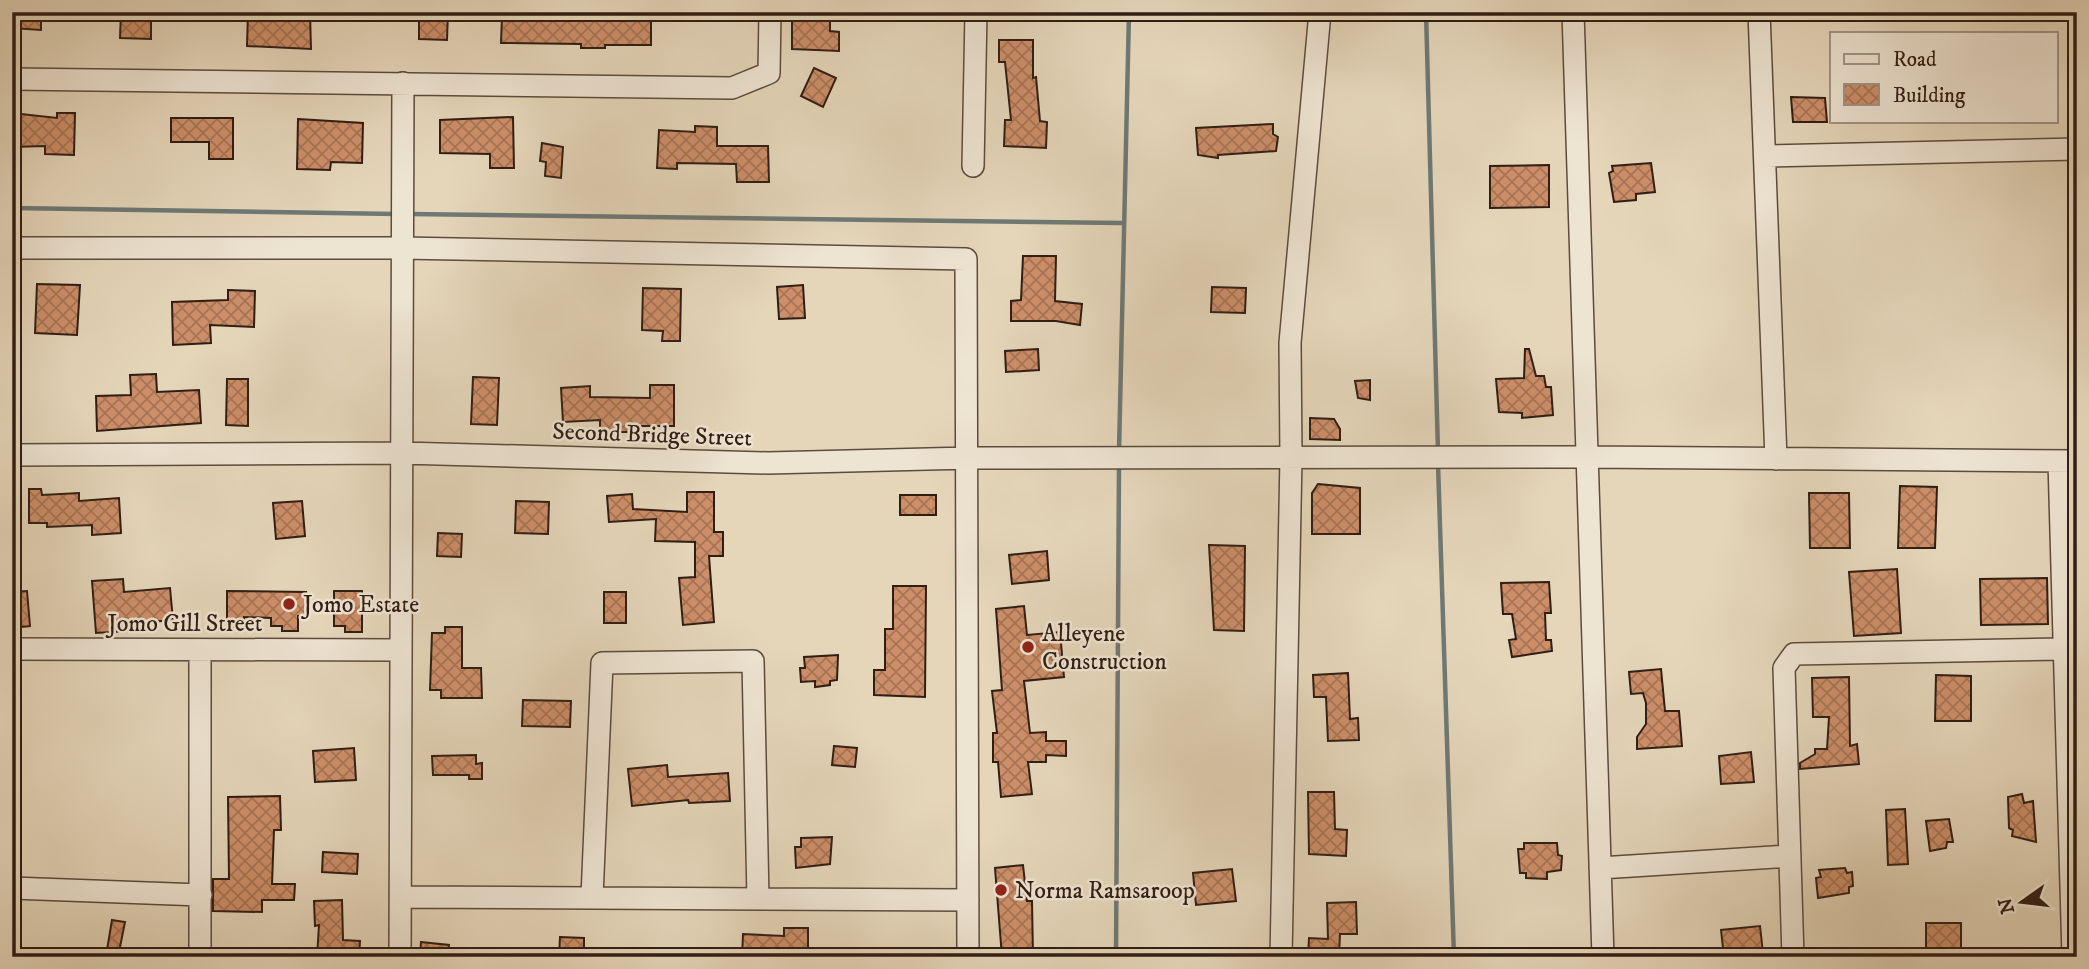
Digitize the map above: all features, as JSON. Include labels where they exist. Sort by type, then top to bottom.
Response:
[{"type":"street","points":[[12,79],[732,88],[769,73],[770,12]]},
{"type":"street","points":[[973,166],[976,12]]},
{"type":"street","points":[[1282,957],[1291,458],[1290,343],[1320,12]]},
{"type":"street","points":[[1573,12],[1603,957]]},
{"type":"street","points":[[1759,12],[1776,459]]},
{"type":"street","points":[[400,957],[403,83]]},
{"type":"street","points":[[1765,156],[2077,149]]},
{"type":"street","points":[[12,248],[402,238],[965,259],[968,458],[968,957]]},
{"type":"street","name":"Second Bridge Street","points":[[12,455],[403,453],[768,463],[968,458],[1586,457],[2068,461]]},
{"type":"street","points":[[2068,461],[2062,649],[2073,957]]},
{"type":"street","name":"Jomo Gill Street","points":[[12,649],[400,650]]},
{"type":"street","points":[[1793,957],[1784,668],[1794,653],[2062,649]]},
{"type":"street","points":[[200,650],[200,957]]},
{"type":"street","points":[[592,897],[602,663],[753,661],[758,898]]},
{"type":"street","points":[[1600,868],[1790,856]]},
{"type":"street","points":[[12,888],[201,895]]},
{"type":"street","points":[[401,897],[968,900]]},
{"type":"building","points":[[12,12],[41,12],[41,30],[12,28]]},
{"type":"building","points":[[121,12],[151,12],[151,39],[120,38]]},
{"type":"building","points":[[248,12],[310,12],[311,49],[247,46]]},
{"type":"building","points":[[419,12],[448,12],[447,40],[419,39]]},
{"type":"building","points":[[537,12],[651,12],[651,45],[581,48],[581,44],[501,43],[502,16],[537,17]]},
{"type":"building","points":[[792,19],[830,20],[830,31],[839,32],[839,51],[792,49]]},
{"type":"building","points":[[999,40],[1033,40],[1033,78],[1036,77],[1040,121],[1047,122],[1046,148],[1004,146],[1005,120],[1011,120],[1005,62],[999,62]]},
{"type":"building","points":[[814,68],[836,78],[823,107],[801,96]]},
{"type":"building","points":[[1791,97],[1825,98],[1827,122],[1793,122]]},
{"type":"building","points":[[12,113],[57,118],[57,113],[75,113],[74,155],[45,154],[45,146],[12,147]]},
{"type":"building","points":[[513,117],[514,168],[490,168],[490,154],[440,153],[440,120]]},
{"type":"building","points":[[171,118],[233,118],[233,159],[209,159],[209,142],[171,142]]},
{"type":"building","points":[[298,119],[363,123],[362,163],[331,162],[330,170],[297,169]]},
{"type":"building","points":[[1273,124],[1273,134],[1278,137],[1276,151],[1218,155],[1218,158],[1198,155],[1196,128]]},
{"type":"building","points":[[695,126],[717,127],[717,146],[768,146],[769,182],[737,182],[736,164],[677,163],[677,169],[657,168],[659,130],[695,132]]},
{"type":"building","points":[[542,143],[563,147],[561,178],[545,176],[546,162],[540,161]]},
{"type":"building","points":[[1651,163],[1655,192],[1636,194],[1636,200],[1614,202],[1609,173],[1613,171],[1612,166]]},
{"type":"building","points":[[1549,165],[1549,207],[1490,208],[1490,166]]},
{"type":"building","points":[[1023,256],[1056,256],[1055,301],[1082,304],[1080,325],[1056,321],[1011,321],[1011,301],[1021,300]]},
{"type":"building","points":[[37,284],[80,285],[77,335],[35,333]]},
{"type":"building","points":[[803,285],[805,318],[779,319],[777,287]]},
{"type":"building","points":[[1212,287],[1246,288],[1245,313],[1211,312]]},
{"type":"building","points":[[643,288],[681,289],[680,341],[662,341],[663,331],[642,330]]},
{"type":"building","points":[[228,290],[255,291],[254,327],[210,325],[211,343],[173,345],[172,302],[228,300]]},
{"type":"building","points":[[1038,349],[1039,370],[1006,372],[1005,351]]},
{"type":"building","points":[[1525,349],[1529,349],[1536,376],[1544,376],[1546,387],[1551,387],[1553,415],[1522,418],[1522,413],[1499,412],[1496,379],[1524,378]]},
{"type":"building","points":[[156,374],[157,392],[199,390],[201,423],[97,431],[96,396],[131,395],[130,375]]},
{"type":"building","points":[[473,377],[499,378],[497,425],[471,424]]},
{"type":"building","points":[[227,379],[248,379],[248,426],[226,425]]},
{"type":"building","points":[[1370,380],[1370,400],[1358,398],[1355,381]]},
{"type":"building","points":[[650,385],[674,385],[674,426],[629,426],[629,432],[600,432],[600,420],[563,422],[561,388],[590,386],[590,397],[650,398]]},
{"type":"building","points":[[1310,418],[1334,419],[1340,429],[1340,440],[1310,439]]},
{"type":"building","points":[[1318,484],[1360,488],[1360,534],[1312,534],[1312,493]]},
{"type":"building","points":[[1900,486],[1937,487],[1935,548],[1898,548]]},
{"type":"building","points":[[29,489],[41,489],[42,495],[79,493],[79,501],[119,498],[121,533],[92,535],[92,525],[47,527],[47,523],[29,523]]},
{"type":"building","points":[[687,492],[714,492],[714,532],[723,532],[723,556],[709,556],[714,622],[683,625],[679,578],[695,577],[695,542],[655,541],[656,519],[609,522],[607,496],[632,494],[633,509],[687,512]]},
{"type":"building","points":[[1809,493],[1849,493],[1850,548],[1810,548]]},
{"type":"building","points":[[900,495],[936,495],[936,515],[900,515]]},
{"type":"building","points":[[302,501],[305,536],[276,539],[273,503]]},
{"type":"building","points":[[516,501],[549,502],[548,534],[515,533]]},
{"type":"building","points":[[438,533],[462,534],[461,557],[437,556]]},
{"type":"building","points":[[1209,545],[1245,546],[1244,631],[1214,630]]},
{"type":"building","points":[[1047,551],[1049,580],[1012,584],[1009,555]]},
{"type":"building","points":[[1897,569],[1901,633],[1854,636],[1849,572]]},
{"type":"building","points":[[2047,578],[2048,624],[1981,625],[1980,579]]},
{"type":"building","points":[[123,579],[124,592],[170,588],[173,620],[126,624],[127,631],[96,633],[92,581]]},
{"type":"building","points":[[1549,582],[1551,613],[1545,613],[1546,640],[1551,640],[1552,651],[1512,657],[1509,640],[1516,639],[1512,614],[1503,614],[1501,583]]},
{"type":"building","points":[[893,586],[926,586],[925,697],[874,695],[874,670],[885,670],[885,629],[893,629]]},
{"type":"building","points":[[27,591],[30,626],[12,628],[12,592]]},
{"type":"building","points":[[227,591],[306,592],[306,616],[298,616],[298,631],[282,631],[282,626],[271,626],[271,618],[244,617],[244,628],[227,627]]},
{"type":"building","points":[[334,591],[362,591],[362,632],[345,632],[345,626],[334,626]]},
{"type":"building","points":[[604,592],[626,592],[626,623],[604,623]]},
{"type":"building","points":[[1024,606],[1027,635],[1060,632],[1064,677],[1024,681],[1030,733],[1046,732],[1046,741],[1066,741],[1066,756],[1046,755],[1046,762],[1028,762],[1032,794],[1001,797],[998,762],[993,762],[993,733],[997,733],[992,691],[1002,690],[996,609]]},
{"type":"building","points":[[445,627],[462,627],[462,668],[481,668],[482,698],[441,698],[441,690],[430,690],[432,633],[445,633]]},
{"type":"building","points":[[838,655],[837,680],[830,681],[830,685],[815,687],[815,681],[801,682],[800,668],[805,668],[804,657]]},
{"type":"building","points":[[1661,669],[1665,711],[1679,711],[1682,746],[1637,749],[1637,737],[1646,724],[1646,703],[1643,693],[1631,694],[1629,672]]},
{"type":"building","points":[[1348,673],[1350,719],[1358,718],[1359,740],[1328,741],[1326,697],[1314,697],[1313,675]]},
{"type":"building","points":[[1936,675],[1971,676],[1971,721],[1935,721]]},
{"type":"building","points":[[1849,677],[1850,746],[1857,744],[1859,764],[1800,769],[1800,763],[1815,754],[1815,749],[1827,749],[1829,717],[1813,717],[1812,678]]},
{"type":"building","points":[[523,700],[571,701],[570,727],[522,726]]},
{"type":"building","points":[[834,746],[857,748],[855,767],[832,765]]},
{"type":"building","points":[[354,748],[356,780],[315,782],[313,751]]},
{"type":"building","points":[[1751,752],[1754,782],[1721,784],[1719,756]]},
{"type":"building","points":[[476,755],[476,764],[482,763],[482,779],[469,779],[469,775],[433,775],[432,756]]},
{"type":"building","points":[[667,765],[668,777],[728,773],[730,801],[689,803],[688,800],[632,806],[628,769]]},
{"type":"building","points":[[1308,792],[1334,792],[1335,829],[1347,830],[1346,856],[1309,854]]},
{"type":"building","points":[[2022,794],[2024,803],[2033,801],[2036,842],[2012,836],[2013,830],[2009,828],[2008,797]]},
{"type":"building","points":[[280,796],[281,830],[274,830],[272,884],[295,884],[294,900],[262,900],[262,912],[213,911],[213,879],[229,879],[228,797]]},
{"type":"building","points":[[1905,809],[1908,864],[1888,865],[1886,810]]},
{"type":"building","points":[[1949,819],[1953,842],[1947,842],[1946,848],[1930,851],[1926,821]]},
{"type":"building","points":[[832,837],[830,864],[796,868],[795,847],[801,847],[801,838]]},
{"type":"building","points":[[1524,843],[1557,843],[1558,855],[1562,856],[1561,870],[1547,872],[1547,879],[1526,878],[1526,873],[1520,873],[1518,849],[1524,849]]},
{"type":"building","points":[[323,852],[358,854],[357,874],[322,872]]},
{"type":"building","points":[[1023,865],[1027,901],[1032,901],[1033,957],[1002,957],[995,868]]},
{"type":"building","points":[[1845,868],[1847,873],[1852,872],[1853,886],[1849,887],[1849,893],[1818,898],[1816,878],[1821,877],[1819,870]]},
{"type":"building","points":[[1232,869],[1236,901],[1196,905],[1193,873]]},
{"type":"building","points":[[342,900],[343,940],[360,941],[359,957],[317,957],[319,925],[315,926],[314,901]]},
{"type":"building","points":[[1356,902],[1357,934],[1340,934],[1339,957],[1308,957],[1309,938],[1328,939],[1327,903]]},
{"type":"building","points":[[112,920],[125,922],[119,952],[107,950]]},
{"type":"building","points":[[1926,923],[1961,923],[1961,957],[1926,957]]},
{"type":"building","points":[[1760,926],[1763,953],[1724,957],[1721,930]]},
{"type":"building","points":[[784,928],[808,928],[808,957],[742,957],[743,934],[784,936]]},
{"type":"building","points":[[560,937],[584,938],[584,957],[559,957]]},
{"type":"building","points":[[421,942],[449,945],[447,957],[420,957]]},
{"type":"waterway","points":[[1119,452],[1129,12]]},
{"type":"waterway","points":[[1426,12],[1438,452]]},
{"type":"waterway","points":[[12,208],[396,214]]},
{"type":"waterway","points":[[409,214],[1122,223]]},
{"type":"waterway","points":[[1116,957],[1119,464]]},
{"type":"waterway","points":[[1438,464],[1454,957]]},
{"type":"place","name":"Jomo Estate","points":[[289,604]]},
{"type":"place","name":"Alleyene Construction","points":[[1028,647]]},
{"type":"place","name":"Norma Ramsaroop","points":[[1001,890]]}]
